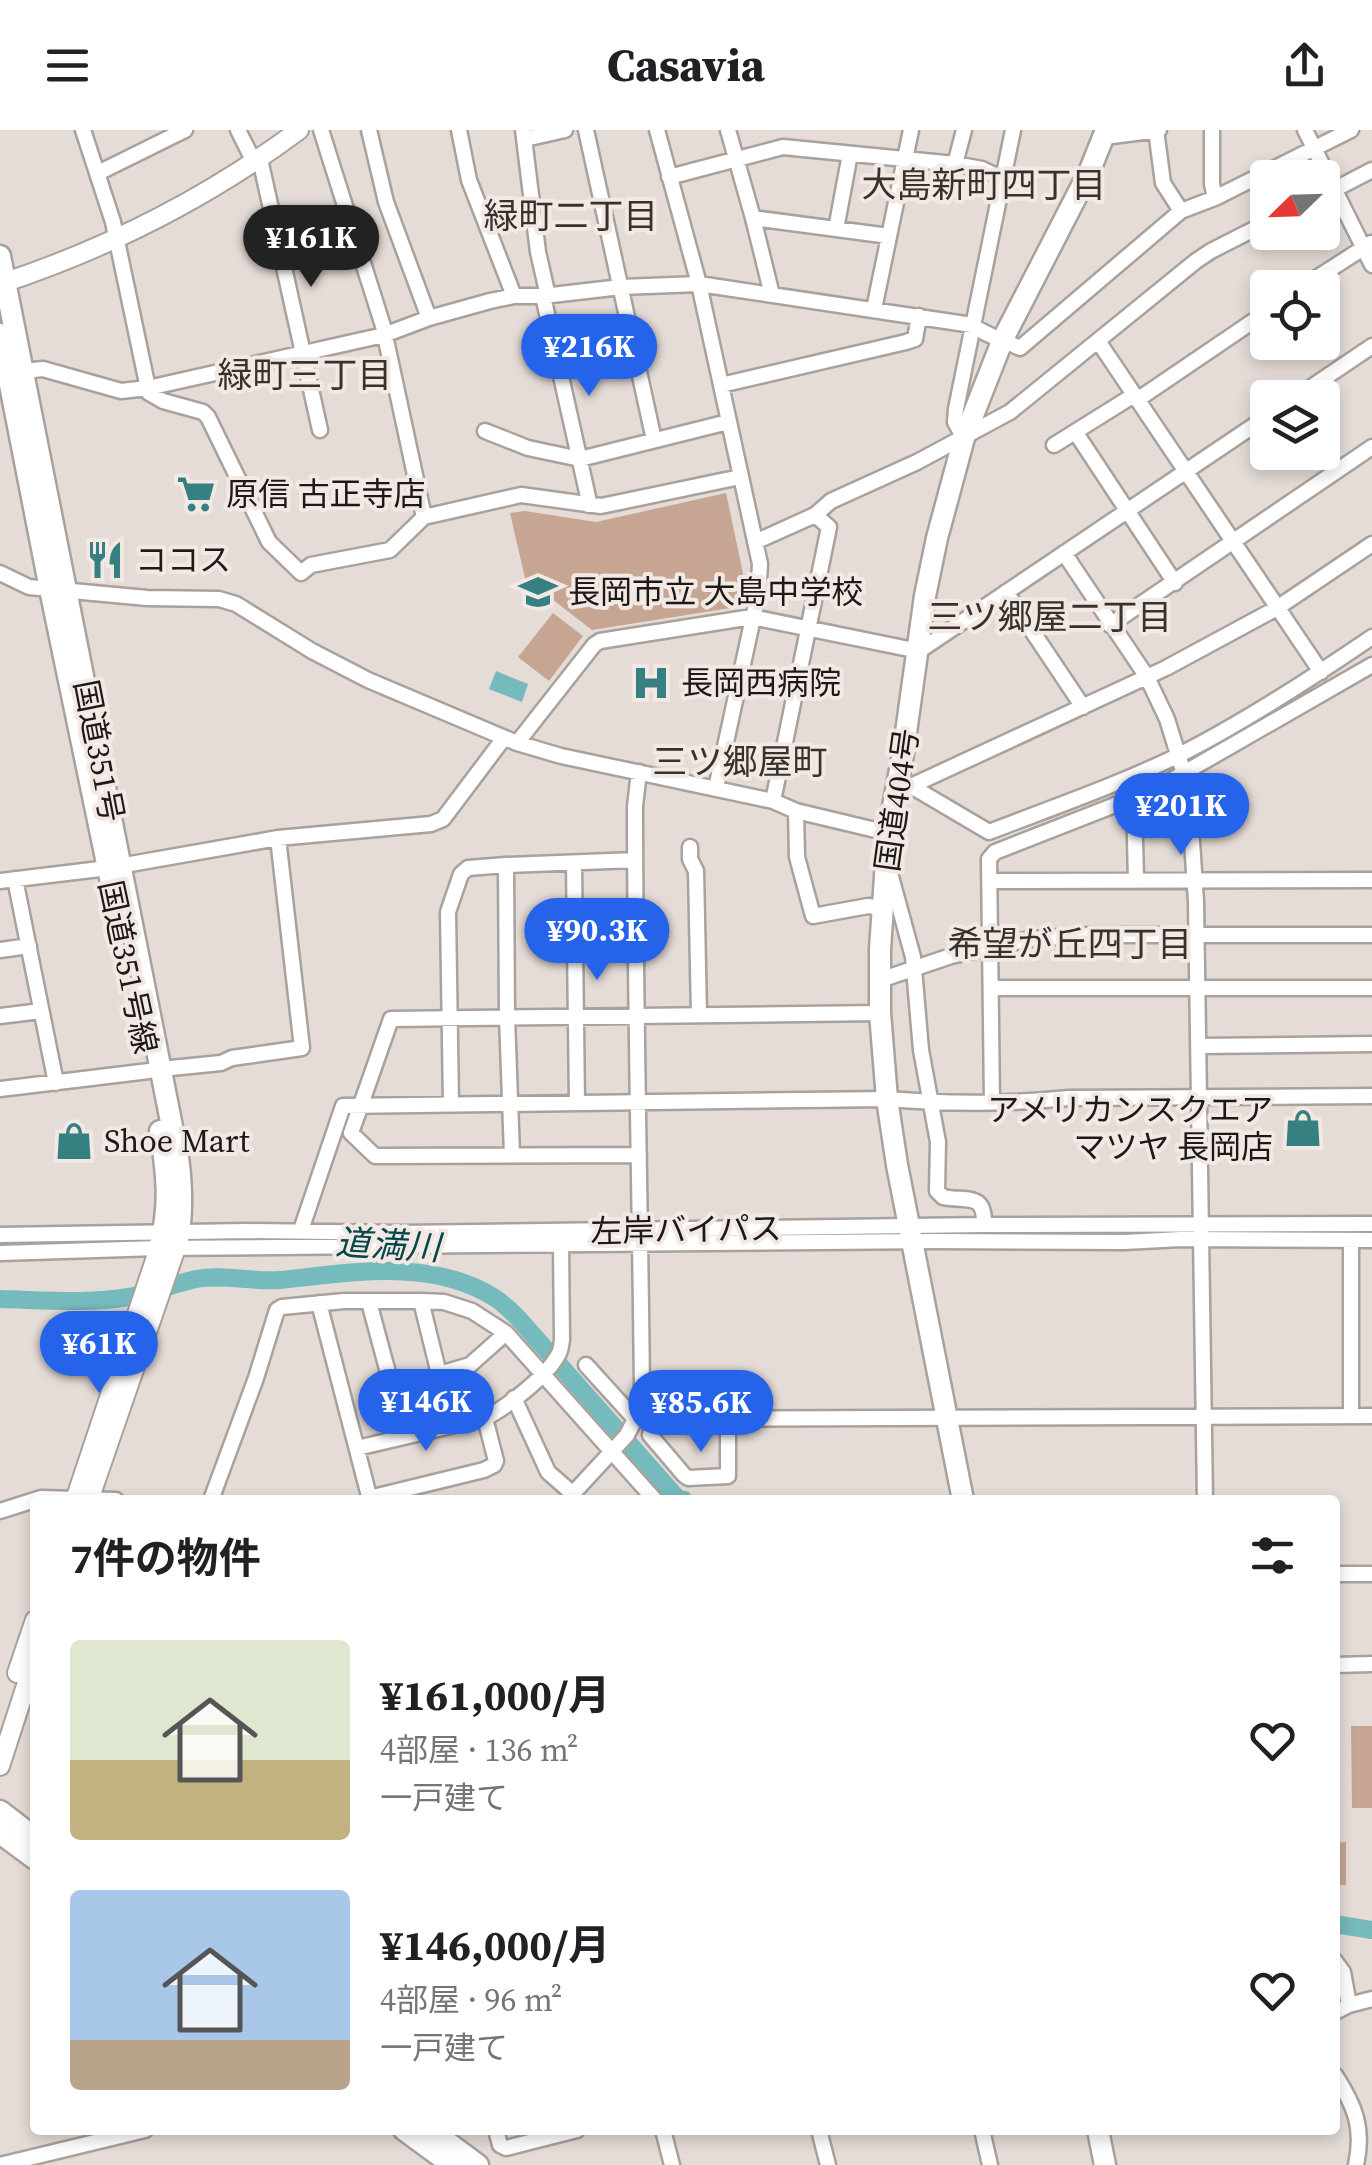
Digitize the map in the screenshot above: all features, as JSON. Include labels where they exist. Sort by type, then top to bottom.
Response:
[{"type":"highway","name":"国道404号","points":[[962,1495],[887,1099],[880,980],[888,833],[904,787],[925,596],[964,438],[1002,339],[1105,134]]},
{"type":"highway","name":"国道351号","points":[[0,256],[58,590],[155,1070],[181,1176],[170,1240]]},
{"type":"highway","points":[[0,334],[58,590]]},
{"type":"highway","points":[[0,1812],[30,1834]]},
{"type":"highway","points":[[0,1833],[30,1855]]},
{"type":"highway","points":[[411,2135],[452,2165]]},
{"type":"highway","points":[[438,2135],[478,2165]]},
{"type":"highway","points":[[1099,2135],[1105,2165]]},
{"type":"main road","points":[[3,284],[68,260],[174,209],[257,161],[298,130]]},
{"type":"main road","points":[[83,1495],[170,1240]]},
{"type":"main road","points":[[0,1726],[30,1635]]},
{"type":"main road","points":[[0,1766],[30,1673]]},
{"type":"street","points":[[83,130],[113,222],[148,388],[156,398],[208,417],[269,542],[301,573],[310,565],[390,550],[424,516],[520,495],[601,506],[740,476]]},
{"type":"street","points":[[98,173],[185,130]]},
{"type":"street","points":[[238,130],[257,161],[320,430]]},
{"type":"street","points":[[321,130],[384,334],[424,516]]},
{"type":"street","points":[[369,130],[386,202],[429,318]]},
{"type":"street","points":[[459,130],[470,180],[514,296]]},
{"type":"street","points":[[565,130],[524,134],[538,252],[588,505]]},
{"type":"street","points":[[586,130],[654,440]]},
{"type":"street","points":[[657,130],[699,284],[760,573],[716,788]]},
{"type":"street","points":[[728,130],[772,296]]},
{"type":"street","points":[[874,309],[911,130]]},
{"type":"street","points":[[955,164],[964,130]]},
{"type":"street","points":[[964,438],[955,422],[956,408],[1013,130]]},
{"type":"street","points":[[1105,134],[1158,130],[1163,183],[1181,211]]},
{"type":"street","points":[[1212,130],[1215,198]]},
{"type":"street","points":[[1304,130],[1317,160]]},
{"type":"street","points":[[23,371],[42,369],[122,391],[148,388],[384,334],[514,296],[699,284],[972,325],[986,336],[1020,348],[1181,211],[1351,130]]},
{"type":"street","points":[[669,177],[783,147],[955,164],[1001,178]]},
{"type":"street","points":[[836,229],[850,154]]},
{"type":"street","points":[[1340,187],[1372,170]]},
{"type":"street","points":[[1340,209],[1368,245],[1372,265]]},
{"type":"street","points":[[754,218],[889,236]]},
{"type":"street","points":[[755,542],[815,516],[831,501],[1010,412],[1196,261],[1250,231]]},
{"type":"street","points":[[1330,270],[1368,245]]},
{"type":"street","points":[[720,385],[915,339],[919,316]]},
{"type":"street","points":[[1054,446],[1250,323]]},
{"type":"street","points":[[1098,341],[1321,672]]},
{"type":"street","points":[[1322,380],[1372,346]]},
{"type":"street","points":[[484,431],[528,448],[580,458],[728,422]]},
{"type":"street","points":[[56,1083],[29,946],[8,880],[115,867],[278,838],[432,824],[444,819],[600,642],[752,617],[919,651],[1250,428]]},
{"type":"street","points":[[1076,432],[1174,583]]},
{"type":"street","points":[[1110,625],[1372,447]]},
{"type":"street","points":[[773,801],[828,527],[815,516]]},
{"type":"street","points":[[904,787],[1147,677],[1277,608],[1372,544]]},
{"type":"street","points":[[1064,553],[1147,677],[1167,719],[1193,827],[1205,1495]]},
{"type":"street","points":[[0,573],[29,587],[147,598],[218,599],[236,604],[357,674],[511,740],[560,756],[773,801],[796,811],[888,833]]},
{"type":"street","points":[[1006,592],[1083,707]]},
{"type":"street","points":[[992,1102],[990,859],[995,852],[1134,798],[1372,637]]},
{"type":"street","points":[[904,787],[989,832],[1130,778],[1181,765],[1372,665]]},
{"type":"street","points":[[572,1495],[616,1450],[636,1418],[642,1389],[635,860],[639,772]]},
{"type":"street","points":[[1134,798],[1136,880]]},
{"type":"street","points":[[796,811],[797,857],[814,916],[868,906],[882,908]]},
{"type":"street","points":[[0,1089],[221,1064],[232,1058],[302,1048],[278,838]]},
{"type":"street","points":[[690,847],[696,871],[699,1015]]},
{"type":"street","points":[[450,1104],[448,912],[461,874],[468,868],[506,864],[635,860]]},
{"type":"street","points":[[574,863],[577,1103]]},
{"type":"street","points":[[887,863],[914,968],[921,1050],[938,1142],[938,1191],[943,1197],[980,1203],[984,1226]]},
{"type":"street","points":[[506,864],[512,1155]]},
{"type":"street","points":[[990,881],[1372,880]]},
{"type":"street","points":[[880,980],[990,946],[1030,939],[1372,935]]},
{"type":"street","points":[[0,950],[29,946]]},
{"type":"street","points":[[991,988],[1372,988]]},
{"type":"street","points":[[0,1016],[41,1011]]},
{"type":"street","points":[[639,1155],[375,1156],[351,1132],[391,1019],[880,1013]]},
{"type":"street","points":[[1198,1046],[1372,1044]]},
{"type":"street","points":[[302,1226],[343,1106],[1372,1096]]},
{"type":"street","name":"左岸バイパス","points":[[0,1253],[170,1240],[403,1234],[911,1235],[1124,1242],[1201,1231],[1372,1224]]},
{"type":"street","name":"左岸バイパス","points":[[911,1235],[984,1226],[1163,1226],[1372,1240]]},
{"type":"street","name":"左岸バイパス","points":[[0,1235],[561,1245],[640,1237]]},
{"type":"street","points":[[1350,1240],[1351,1415]]},
{"type":"street","points":[[357,1448],[485,1418],[544,1372],[560,1352],[562,1340],[561,1245]]},
{"type":"street","points":[[421,1300],[454,1425]]},
{"type":"street","points":[[212,1495],[277,1310],[319,1302],[421,1300],[472,1311],[506,1333],[616,1450],[651,1495]]},
{"type":"street","points":[[319,1302],[369,1495]]},
{"type":"street","points":[[370,1302],[405,1436]]},
{"type":"street","points":[[439,1374],[470,1365],[506,1333]]},
{"type":"street","points":[[586,1365],[636,1418],[1372,1416]]},
{"type":"street","points":[[514,1398],[548,1472],[568,1495]]},
{"type":"street","points":[[385,1495],[490,1468],[496,1461],[485,1418]]},
{"type":"street","points":[[654,1419],[650,1435],[688,1478],[728,1476],[728,1419]]},
{"type":"street","points":[[2,1506],[30,1500]]},
{"type":"street","points":[[1340,1574],[1372,1574]]},
{"type":"street","points":[[1340,1665],[1372,1664]]},
{"type":"street","points":[[1340,1968],[1342,2008],[1372,1999]]},
{"type":"street","points":[[1340,2083],[1358,2124],[1362,2161]]},
{"type":"street","points":[[0,2165],[124,2135]]},
{"type":"street","points":[[497,2135],[500,2145],[506,2148],[557,2135]]},
{"type":"street","points":[[664,2135],[672,2165]]},
{"type":"street","points":[[820,2135],[828,2165]]},
{"type":"street","points":[[983,2135],[990,2165]]},
{"type":"shaded area","points":[[726,493],[743,573],[737,607],[592,630],[552,599],[531,604],[510,513],[525,511],[596,522]]},
{"type":"shaded area","points":[[553,613],[583,636],[549,681],[518,657]]},
{"type":"shaded area","points":[[1351,1726],[1372,1726],[1372,1808],[1352,1808]]},
{"type":"shaded area","points":[[1346,1842],[1346,1885],[1340,1885],[1340,1843]]},
{"type":"water","points":[[496,671],[528,684],[522,702],[489,689]]},
{"type":"waterway","name":"道満川","points":[[0,1299],[113,1299],[206,1278],[279,1280],[390,1271],[444,1277],[470,1285],[510,1310],[674,1495]]},
{"type":"waterway","name":"道満川","points":[[1340,1925],[1372,1930]]},
{"type":"place","name":"原信 古正寺店","points":[[196,494]]},
{"type":"place","name":"ココス","points":[[105,560]]},
{"type":"place","name":"長岡市立 大島中学校","points":[[538,592]]},
{"type":"place","name":"長岡西病院","points":[[651,683]]},
{"type":"place","name":"アメリカンスクエア マツヤ 長岡店","points":[[1303,1128]]},
{"type":"place","name":"Shoe Mart","points":[[74,1141]]},
{"type":"district","name":"大島新町四丁目","points":[[984,185]]},
{"type":"district","name":"緑町二丁目","points":[[571,216]]},
{"type":"district","name":"緑町三丁目","points":[[305,375]]},
{"type":"district","name":"三ツ郷屋二丁目","points":[[1050,617]]},
{"type":"district","name":"三ツ郷屋町","points":[[740,762]]},
{"type":"district","name":"希望が丘四丁目","points":[[1070,944]]}]
